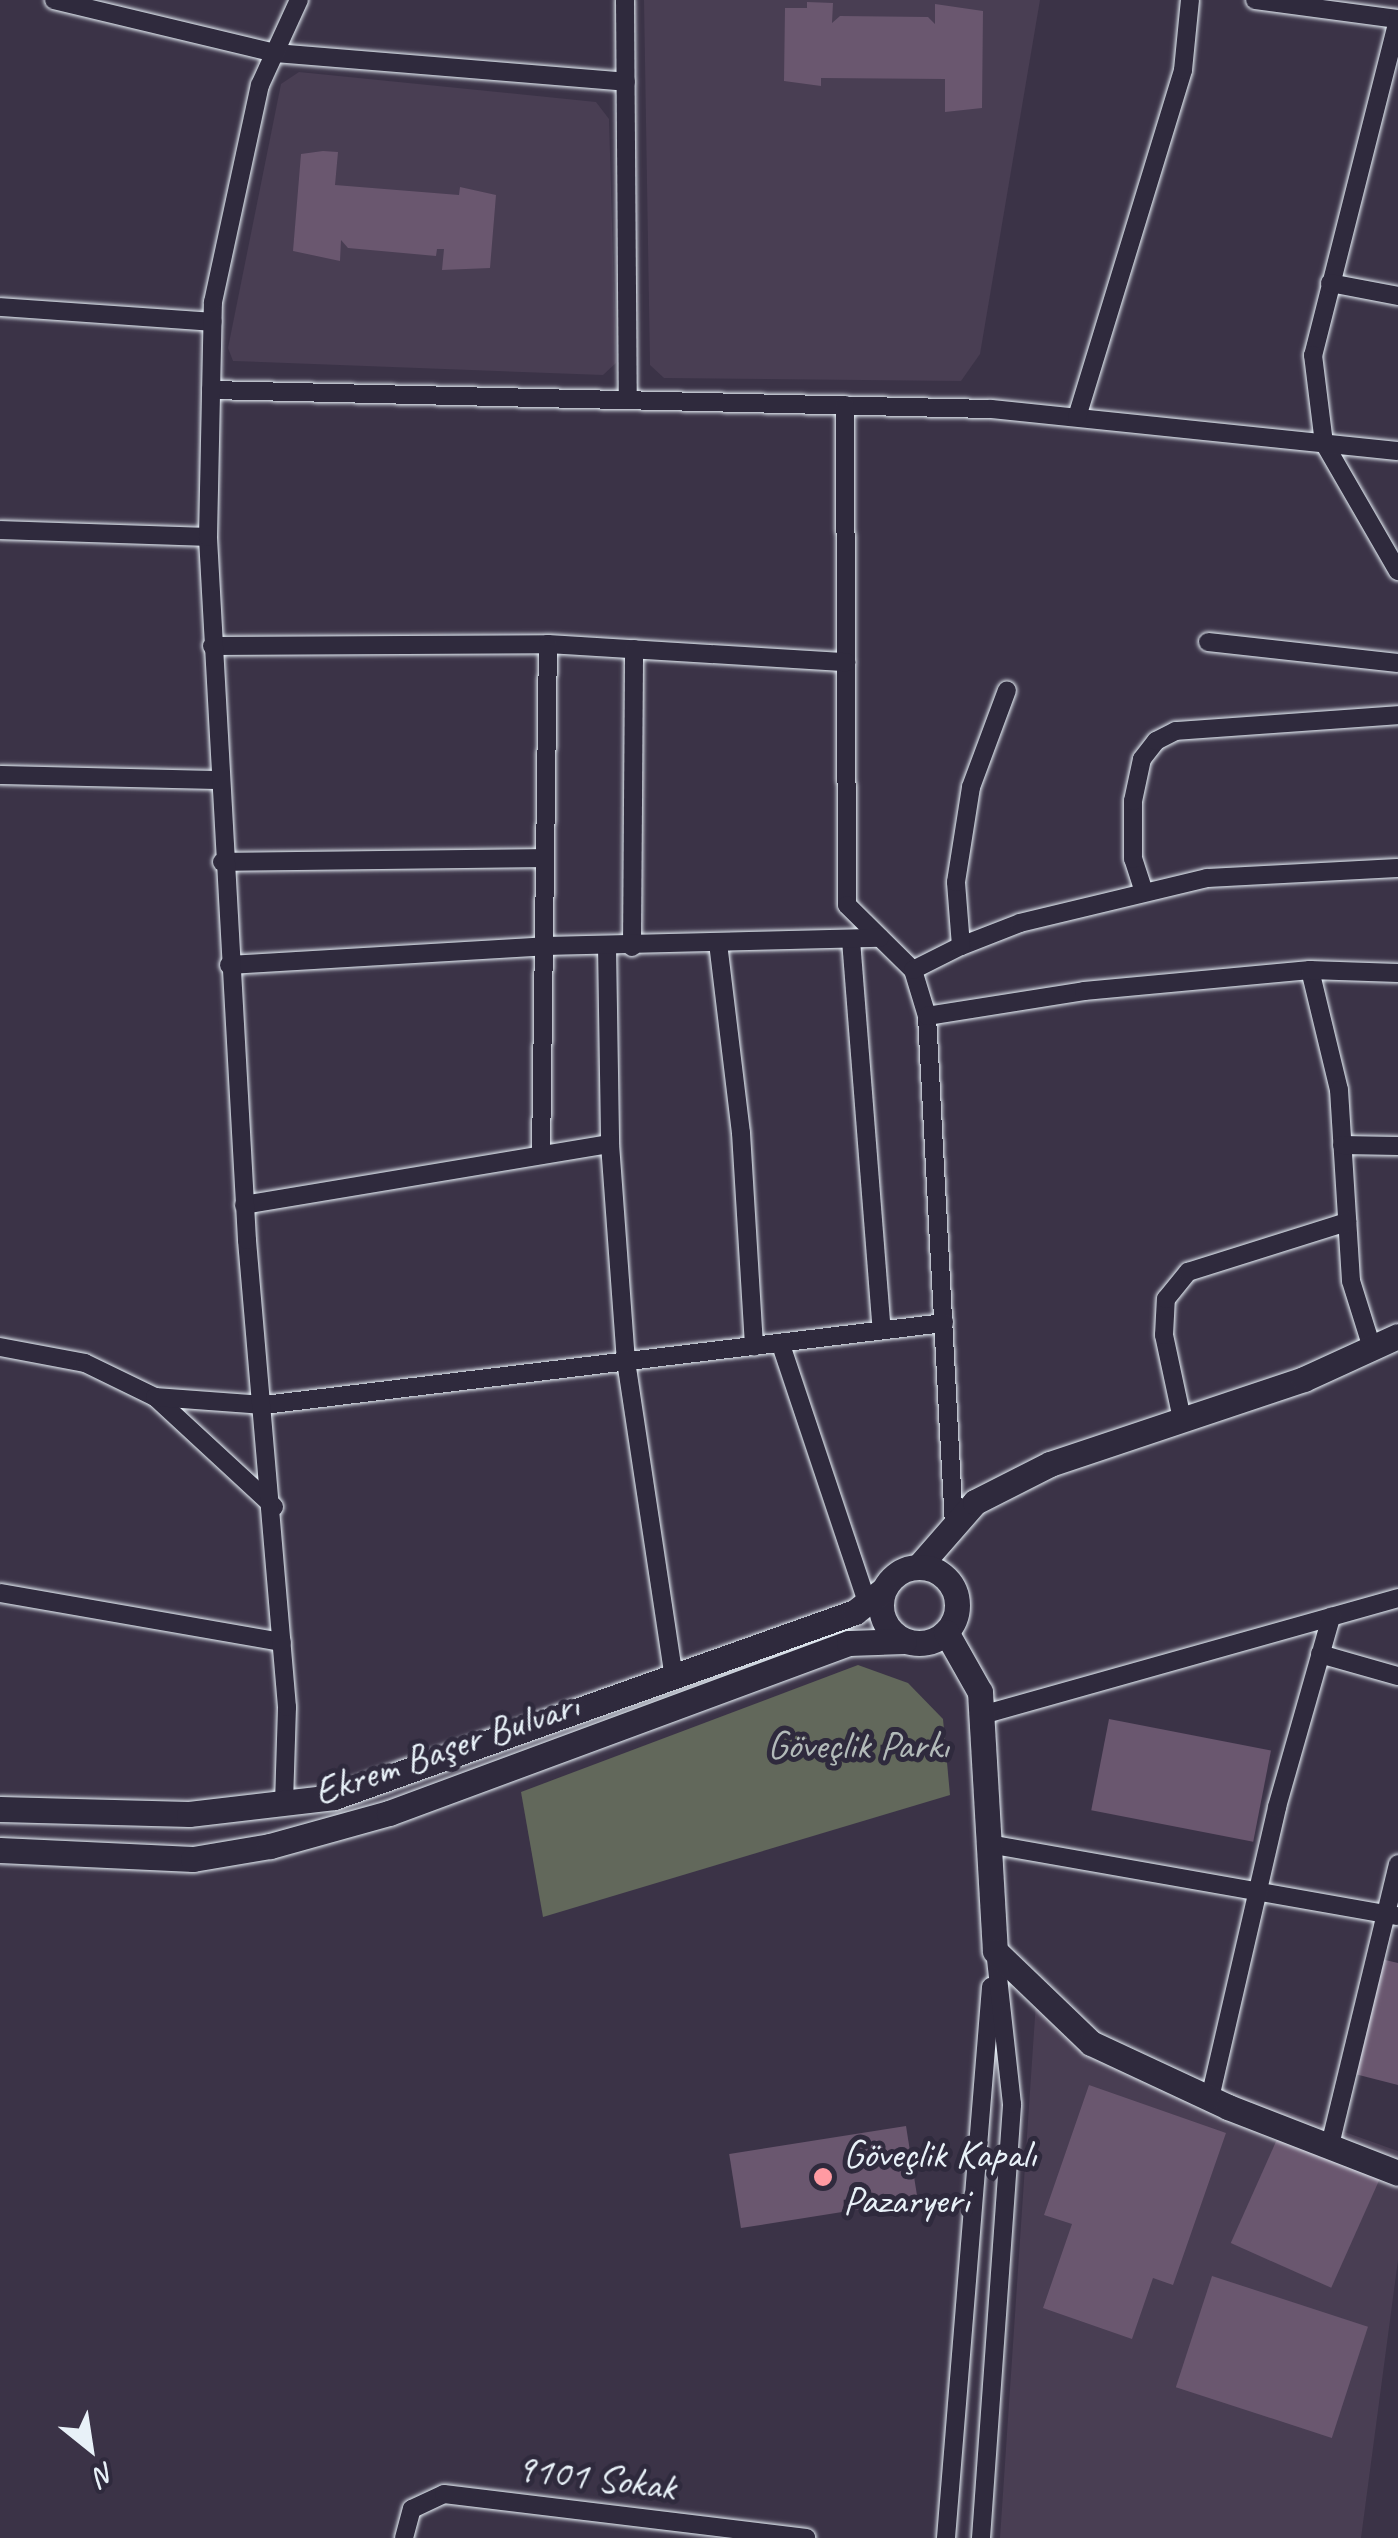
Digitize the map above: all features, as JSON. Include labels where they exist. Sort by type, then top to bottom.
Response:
[{"type":"main road","points":[[919,1566],[976,1502],[1050,1464],[1304,1379],[1398,1336]]},
{"type":"main road","points":[[919,1566],[946,1577],[955,1590],[955,1620],[934,1641],[904,1641],[883,1620],[875,1596],[904,1569],[919,1566]]},
{"type":"main road","name":"Ekrem Başer Bulvarı","points":[[0,1809],[189,1814],[334,1798],[673,1672],[855,1612],[875,1596]]},
{"type":"main road","points":[[946,1632],[980,1692],[994,1844],[995,1951],[1092,2043],[1210,2098],[1330,2146],[1396,2165]]},
{"type":"main road","name":"Ekrem Başer Bulvarı","points":[[0,1850],[193,1859],[270,1846],[389,1813],[849,1644],[904,1641]]},
{"type":"street","points":[[54,0],[275,53],[626,82]]},
{"type":"street","points":[[284,1803],[282,1642],[274,1508],[244,1205],[217,780],[208,537],[212,322],[260,85],[299,0]]},
{"type":"street","points":[[625,0],[628,400]]},
{"type":"street","points":[[1077,417],[1183,70],[1190,0]]},
{"type":"street","points":[[1255,0],[1398,19],[1313,354],[1324,443],[1398,570]]},
{"type":"street","points":[[1330,283],[1398,296]]},
{"type":"street","points":[[0,308],[212,322]]},
{"type":"street","points":[[211,390],[845,405],[1077,417],[1398,451]]},
{"type":"street","points":[[845,405],[848,905],[913,970],[927,1016],[954,1526]]},
{"type":"street","points":[[0,530],[208,537]]},
{"type":"street","points":[[1208,642],[1398,663]]},
{"type":"street","points":[[212,646],[548,644],[846,662]]},
{"type":"street","points":[[542,1156],[541,858],[548,644]]},
{"type":"street","points":[[632,947],[634,649]]},
{"type":"street","points":[[960,946],[956,882],[971,787],[1006,690]]},
{"type":"street","points":[[1144,892],[1133,858],[1133,801],[1142,759],[1156,741],[1176,731],[1398,715]]},
{"type":"street","points":[[0,775],[217,780]]},
{"type":"street","points":[[222,862],[541,858]]},
{"type":"street","points":[[913,970],[960,946],[1020,923],[1207,878],[1398,868]]},
{"type":"street","points":[[229,966],[544,946],[632,947],[880,938]]},
{"type":"street","points":[[851,940],[882,1330]]},
{"type":"street","points":[[718,943],[741,1133],[754,1347]]},
{"type":"street","points":[[607,946],[610,1144],[626,1361],[673,1672]]},
{"type":"street","points":[[927,1016],[1084,992],[1310,970],[1398,974]]},
{"type":"street","points":[[1310,970],[1339,1090],[1352,1281],[1372,1348]]},
{"type":"street","points":[[244,1205],[610,1144]]},
{"type":"street","points":[[1342,1145],[1398,1146]]},
{"type":"street","points":[[1182,1419],[1164,1334],[1166,1299],[1188,1272],[1348,1222]]},
{"type":"street","points":[[155,1397],[264,1404],[944,1323]]},
{"type":"street","points":[[781,1344],[875,1596]]},
{"type":"street","points":[[0,1347],[85,1362],[155,1397],[274,1508]]},
{"type":"street","points":[[0,1593],[282,1642]]},
{"type":"street","points":[[982,1714],[1398,1598]]},
{"type":"street","points":[[1210,2098],[1262,1893],[1277,1808],[1331,1617]]},
{"type":"street","points":[[1320,1654],[1398,1676]]},
{"type":"street","points":[[994,1844],[1390,1915]]},
{"type":"street","points":[[1330,2146],[1390,1915],[1398,1864]]},
{"type":"street","points":[[946,2538],[995,1951]]},
{"type":"street","points":[[981,2538],[1012,2104],[995,1951]]},
{"type":"street","name":"9101 Sokak","points":[[404,2538],[412,2508],[444,2494],[684,2531],[806,2538]]},
{"type":"shaded area","points":[[644,0],[1040,0],[980,354],[961,381],[664,378],[650,365]]},
{"type":"shaded area","points":[[299,72],[596,102],[609,119],[616,363],[603,375],[233,361],[228,348],[281,84]]},
{"type":"shaded area","points":[[1037,1987],[1134,2057],[1398,2151],[1398,2260],[1361,2538],[1000,2538]]},
{"type":"green space","name":"Göveçlik Parkı","points":[[858,1665],[908,1683],[943,1719],[950,1795],[543,1917],[521,1792]]},
{"type":"building","points":[[807,2],[833,3],[832,23],[840,16],[928,17],[935,24],[935,4],[983,11],[982,108],[945,112],[945,79],[821,78],[821,86],[784,81],[785,8],[807,8]]},
{"type":"building","points":[[338,152],[335,185],[459,195],[460,187],[496,195],[490,268],[442,270],[444,249],[437,249],[436,256],[348,248],[341,240],[340,261],[293,251],[301,154]]},
{"type":"building","points":[[1109,1719],[1271,1750],[1253,1842],[1091,1810]]},
{"type":"building","points":[[1381,1959],[1398,1963],[1398,2085],[1351,2073]]},
{"type":"building","points":[[1089,2085],[1226,2133],[1173,2285],[1153,2278],[1132,2339],[1043,2308],[1072,2224],[1044,2215]]},
{"type":"building","name":"Göveçlik Kapalı Pazaryeri","points":[[906,2126],[918,2200],[741,2228],[729,2154]]},
{"type":"building","points":[[1282,2128],[1382,2173],[1331,2288],[1231,2243]]},
{"type":"building","points":[[1212,2276],[1368,2327],[1332,2438],[1176,2387]]},
{"type":"place","name":"Göveçlik Kapalı Pazaryeri","points":[[823,2177]]}]
